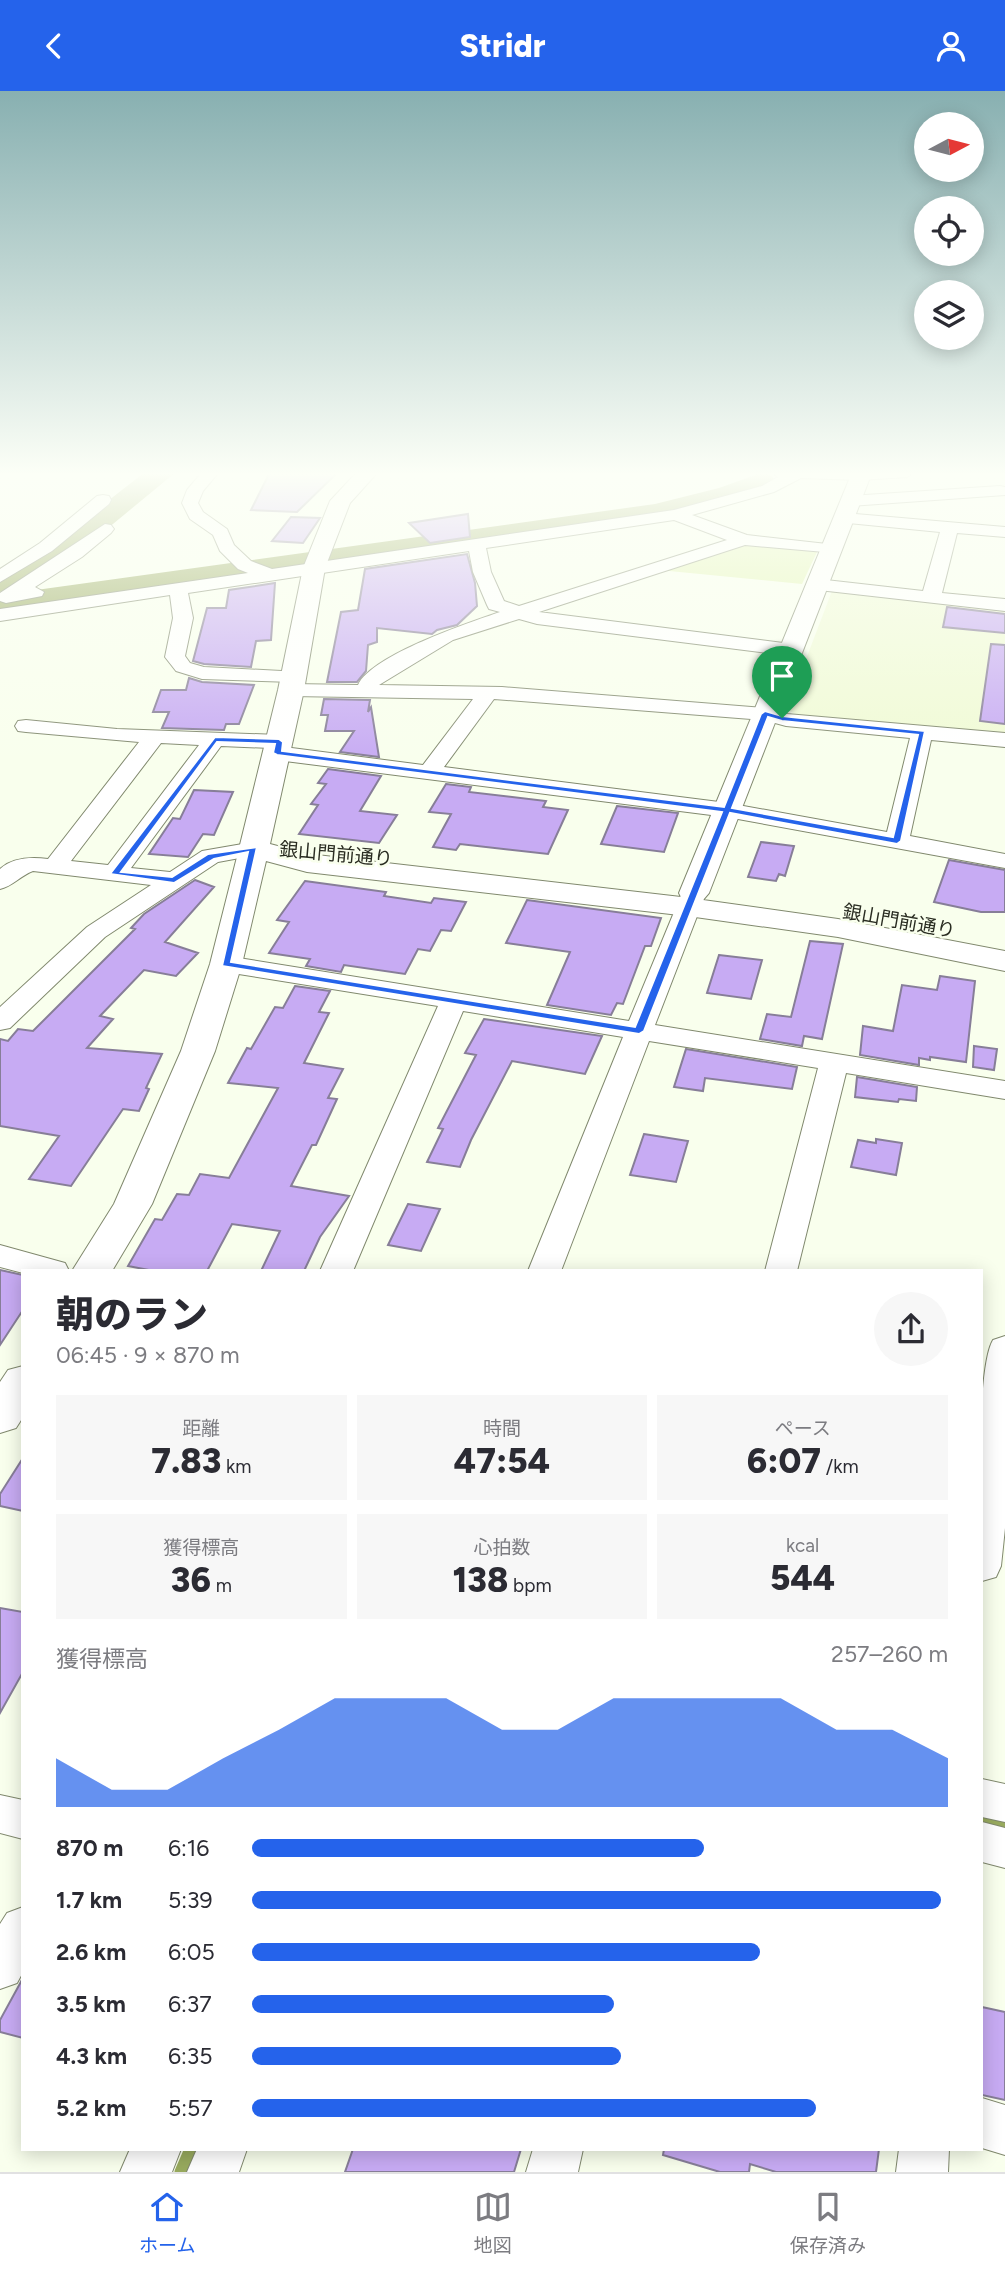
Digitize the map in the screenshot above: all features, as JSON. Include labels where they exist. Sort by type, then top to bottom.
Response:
[{"type":"street","points":[[50,569],[5,597],[206,569]]},
{"type":"street","points":[[256,569],[268,574]]},
{"type":"street","points":[[0,615],[289,569]]},
{"type":"street","points":[[93,1269],[133,1204],[198,1051],[226,964],[278,747],[315,569]]},
{"type":"street","points":[[481,569],[496,605],[514,613],[791,650]]},
{"type":"street","points":[[367,691],[368,683],[402,660],[446,636],[652,569]]},
{"type":"street","points":[[545,1269],[823,569]]},
{"type":"street","points":[[931,597],[942,569]]},
{"type":"street","points":[[817,585],[1005,605]]},
{"type":"street","points":[[178,587],[183,618],[175,657],[183,667],[202,673],[367,691],[488,693],[765,714],[786,720],[1005,740]]},
{"type":"street","points":[[429,772],[488,693]]},
{"type":"street","points":[[26,726],[155,737],[215,739],[278,747],[429,772],[727,810],[1005,861]]},
{"type":"street","points":[[897,841],[922,733]]},
{"type":"street","points":[[54,867],[155,737]]},
{"type":"street","points":[[114,874],[215,739]]},
{"type":"street","points":[[0,1022],[96,932],[211,856],[254,849]]},
{"type":"street","name":"銀山門前通り","points":[[254,849],[307,863],[691,900],[850,912],[1005,941]]},
{"type":"street","points":[[0,882],[13,870],[31,864],[174,880]]},
{"type":"street","name":"銀山門前通り","points":[[691,900],[1005,961]]},
{"type":"street","points":[[226,964],[1005,1090]]},
{"type":"street","points":[[337,1269],[454,1001]]},
{"type":"street","points":[[782,1269],[834,1062]]},
{"type":"street","points":[[0,1256],[46,1269]]},
{"type":"street","points":[[983,1549],[1002,1397],[1005,1348]]},
{"type":"street","points":[[0,1417],[21,1384]]},
{"type":"street","points":[[983,1798],[1005,1803]]},
{"type":"street","points":[[0,1814],[21,1819]]},
{"type":"street","points":[[983,1842],[1005,1848]]},
{"type":"street","points":[[0,1967],[21,1932]]},
{"type":"street","points":[[983,2123],[1005,2130]]},
{"type":"street","points":[[146,2172],[155,2151]]},
{"type":"street","points":[[214,2172],[221,2151]]},
{"type":"street","points":[[552,2172],[557,2151]]},
{"type":"street","points":[[922,2172],[924,2151]]},
{"type":"shaded area","points":[[832,591],[1005,608],[1005,733],[795,714],[787,709]]},
{"type":"green space","points":[[662,569],[809,569],[802,584],[659,570]]},
{"type":"building","points":[[365,569],[471,569],[477,606],[457,625],[432,634],[377,628],[377,642],[368,645],[366,671],[357,682],[327,682],[341,612],[358,610]]},
{"type":"building","points":[[275,583],[271,640],[256,641],[251,667],[193,661],[207,608],[226,608],[229,590]]},
{"type":"building","points":[[947,607],[1005,614],[1005,633],[943,627]]},
{"type":"building","points":[[991,644],[1005,645],[1005,724],[980,721]]},
{"type":"building","points":[[189,678],[202,682],[254,685],[239,724],[226,724],[224,730],[162,728],[169,712],[153,712],[161,690],[186,690]]},
{"type":"building","points":[[324,699],[370,700],[368,712],[371,707],[379,757],[340,752],[354,731],[325,731],[328,715],[321,715]]},
{"type":"building","points":[[328,769],[381,776],[360,811],[397,815],[379,843],[299,834],[318,805],[311,804],[326,784],[318,783]]},
{"type":"building","points":[[446,784],[471,787],[469,792],[546,801],[543,807],[568,810],[548,854],[460,844],[456,850],[433,847],[451,814],[429,812]]},
{"type":"building","points":[[194,790],[233,792],[214,835],[203,834],[188,857],[149,854],[173,818],[180,819]]},
{"type":"building","points":[[617,806],[678,813],[664,852],[601,844]]},
{"type":"building","points":[[761,842],[794,846],[785,876],[779,874],[776,881],[748,877]]},
{"type":"building","points":[[949,860],[1005,870],[1005,912],[981,912],[934,902]]},
{"type":"building","points":[[195,880],[214,887],[165,942],[198,953],[176,976],[144,970],[100,1016],[113,1019],[87,1048],[162,1054],[146,1088],[149,1089],[139,1111],[123,1109],[71,1186],[29,1179],[59,1136],[0,1126],[0,1039],[8,1041],[18,1029],[33,1031],[135,929],[131,928],[144,914]]},
{"type":"building","points":[[305,881],[386,892],[384,896],[431,903],[434,898],[466,902],[451,931],[441,930],[430,951],[418,949],[405,974],[344,965],[341,972],[306,966],[310,959],[269,953],[289,922],[277,920]]},
{"type":"building","points":[[527,900],[661,918],[651,946],[645,946],[623,1004],[617,1003],[611,1015],[547,1005],[570,952],[506,943]]},
{"type":"building","points":[[810,941],[843,944],[822,1039],[804,1036],[802,1046],[760,1039],[767,1014],[791,1017]]},
{"type":"building","points":[[719,955],[762,960],[751,999],[707,993]]},
{"type":"building","points":[[940,976],[975,981],[966,1062],[930,1057],[930,1060],[919,1058],[919,1065],[860,1055],[863,1026],[893,1031],[902,985],[937,990]]},
{"type":"building","points":[[295,986],[330,991],[319,1012],[329,1013],[304,1063],[343,1069],[328,1098],[337,1099],[316,1145],[312,1145],[291,1186],[349,1196],[320,1237],[305,1269],[262,1269],[280,1231],[232,1224],[208,1269],[144,1269],[128,1266],[155,1219],[162,1220],[177,1194],[189,1195],[200,1174],[229,1178],[278,1088],[228,1083],[247,1048],[251,1049],[275,1007],[283,1008]]},
{"type":"building","points":[[484,1019],[602,1036],[585,1074],[512,1061],[460,1167],[427,1162],[443,1129],[438,1128],[476,1055],[465,1053]]},
{"type":"building","points":[[974,1046],[997,1049],[994,1070],[973,1067]]},
{"type":"building","points":[[686,1049],[797,1067],[792,1089],[705,1078],[703,1091],[674,1087]]},
{"type":"building","points":[[857,1077],[917,1087],[916,1101],[899,1099],[898,1102],[855,1097]]},
{"type":"building","points":[[644,1134],[688,1141],[676,1182],[630,1175]]},
{"type":"building","points":[[876,1139],[902,1143],[896,1175],[851,1167],[858,1140],[876,1143]]},
{"type":"building","points":[[408,1204],[440,1209],[421,1251],[388,1245]]},
{"type":"building","points":[[0,1270],[21,1275],[21,1313],[0,1345]]},
{"type":"building","points":[[21,1461],[21,1511],[0,1506],[0,1494]]},
{"type":"building","points":[[0,1608],[21,1612],[21,1676],[0,1713]]},
{"type":"building","points":[[21,1982],[21,2037],[0,2032],[0,2020]]},
{"type":"building","points":[[983,2007],[1005,2012],[1005,2100],[983,2095]]},
{"type":"building","points":[[352,2151],[520,2151],[514,2172],[345,2172]]},
{"type":"building","points":[[664,2151],[879,2151],[876,2172],[776,2172],[750,2164],[749,2172],[720,2172],[663,2155]]},
{"type":"waterway","points":[[0,583],[31,569]]},
{"type":"waterway","points":[[0,605],[255,569]]},
{"type":"waterway","points":[[983,1820],[1005,1826]]},
{"type":"waterway","points":[[181,2172],[190,2151]]},
{"type":"route","points":[[782,718],[765,714],[727,810],[277,753],[279,742],[215,739],[114,874],[174,880],[211,856],[254,849],[226,964],[639,1031],[727,810],[897,841],[922,733],[782,718]]}]
